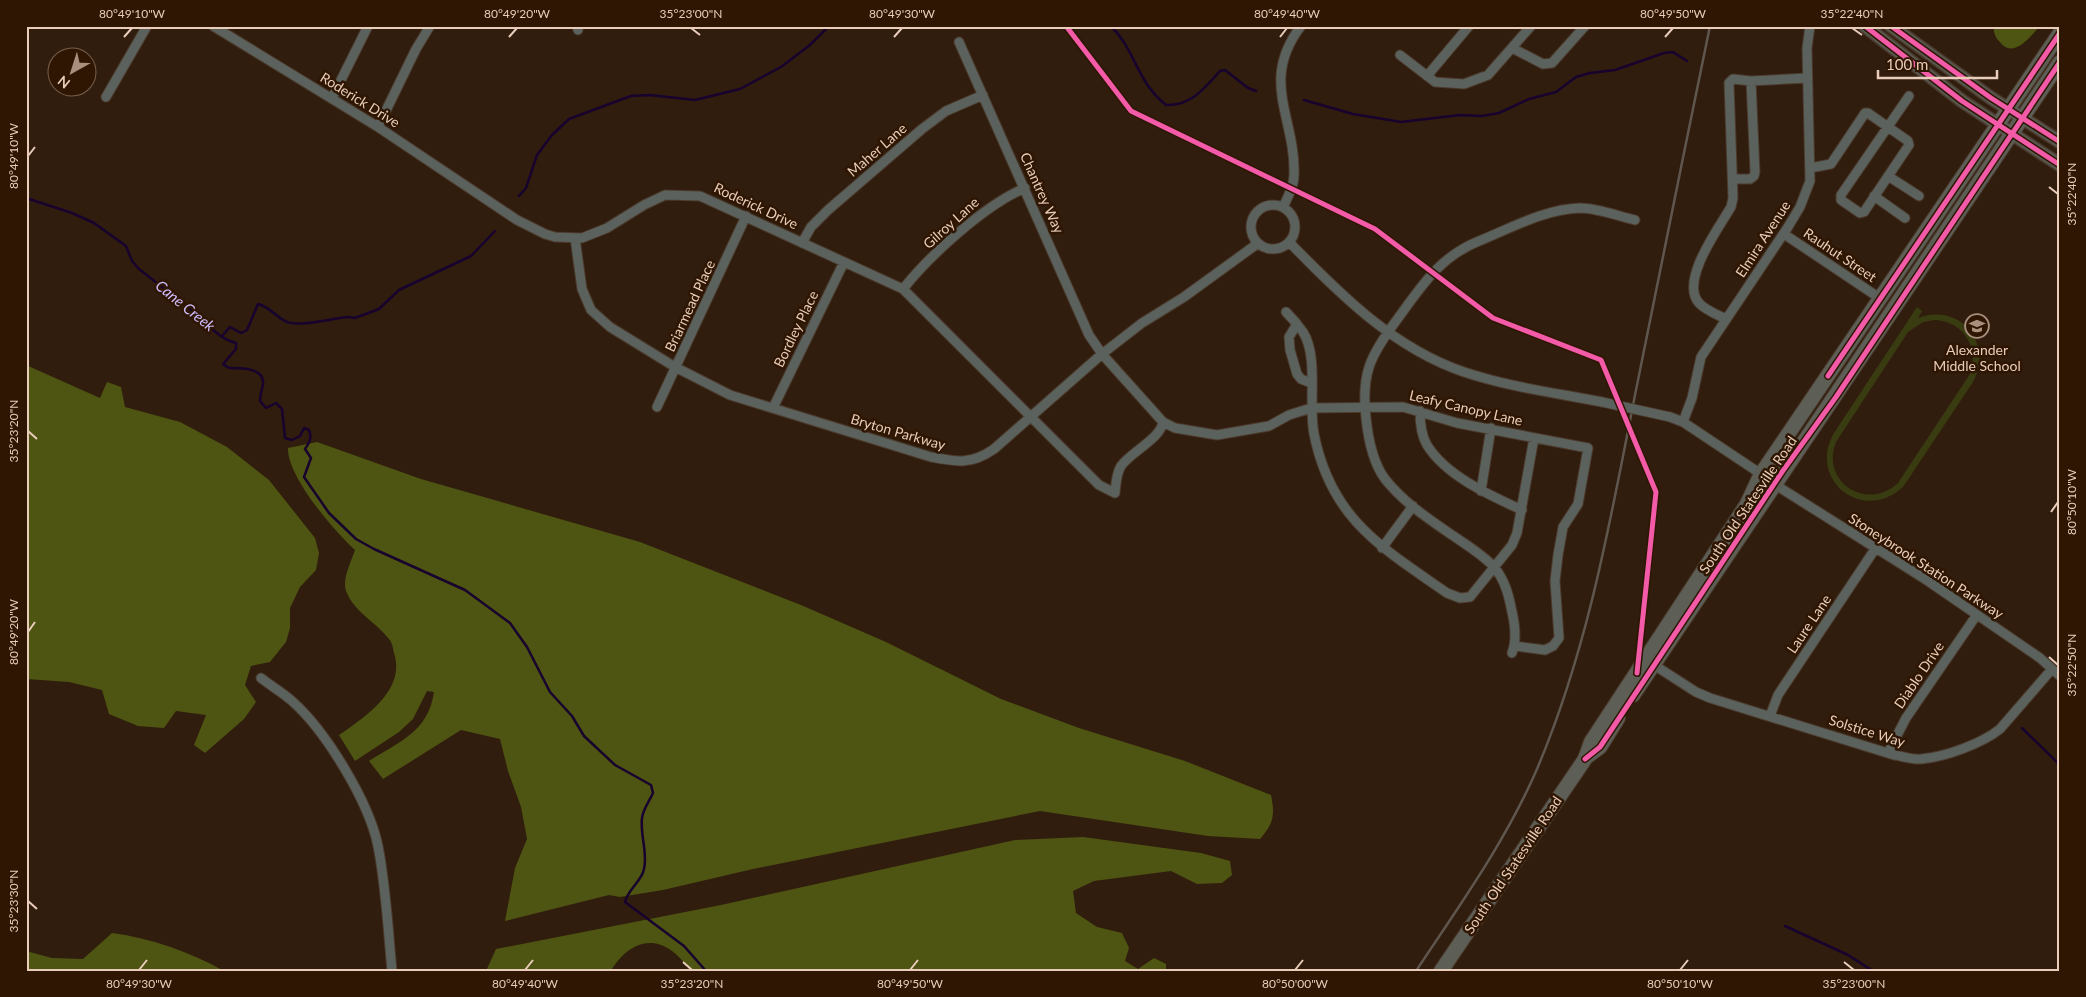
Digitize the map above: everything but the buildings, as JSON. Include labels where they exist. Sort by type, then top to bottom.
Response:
[{"type":"main road","name":"South Old Statesville Road","points":[[1446,969],[1585,759],[1591,742],[1747,504],[1761,474],[2060,33]]},
{"type":"main road","name":"South Old Statesville Road","points":[[1585,759],[1600,747],[1774,484],[1836,397],[2010,134],[2060,62]]},
{"type":"main road","points":[[1774,484],[1772,475],[1774,470],[1803,425],[1806,408]]},
{"type":"main road","points":[[1717,571],[1731,539],[1764,486],[1761,474]]},
{"type":"street","points":[[106,98],[148,26]]},
{"type":"street","name":"Roderick Drive","points":[[213,26],[378,126],[526,225],[555,237],[575,238],[594,235],[665,195],[700,196],[903,289],[1099,485],[1115,493],[1121,467],[1159,432],[1163,422]]},
{"type":"street","points":[[332,98],[368,26]]},
{"type":"street","points":[[1284,208],[1294,176],[1291,138],[1283,112],[1280,90],[1281,71],[1289,46],[1301,26]]},
{"type":"street","points":[[1427,76],[1469,26]]},
{"type":"street","points":[[1400,55],[1435,82],[1464,84],[1488,75],[1514,49],[1531,26]]},
{"type":"street","points":[[1514,49],[1543,64],[1552,63],[1585,26]]},
{"type":"street","name":"Elmira Avenue","points":[[1683,422],[1701,358],[1784,234],[1800,207],[1810,180],[1807,48],[1810,26]]},
{"type":"street","points":[[1865,26],[1936,82],[2010,134],[2060,165]]},
{"type":"street","points":[[1891,26],[2009,110],[2060,142]]},
{"type":"street","points":[[378,126],[426,28]]},
{"type":"street","name":"Chantrey Way","points":[[958,42],[1089,335],[1102,354],[1163,422]]},
{"type":"street","points":[[1726,319],[1699,303],[1694,288],[1701,255],[1731,207],[1732,179],[1728,83],[1733,79],[1751,81],[1808,78]]},
{"type":"street","points":[[1732,179],[1750,179],[1754,176],[1755,172],[1751,81]]},
{"type":"street","name":"Maher Lane","points":[[802,243],[811,227],[828,210],[922,128],[946,111],[983,95]]},
{"type":"street","points":[[1810,168],[1828,167],[1865,113],[1888,126],[1910,143],[1862,213],[1840,198],[1888,126],[1909,96]]},
{"type":"street","points":[[1888,176],[1919,196]]},
{"type":"street","name":"Gilroy Lane","points":[[903,289],[917,272],[990,207],[1006,196],[1024,188]]},
{"type":"street","points":[[1874,196],[1905,218]]},
{"type":"street","points":[[1269,205],[1284,208],[1293,218],[1295,225],[1295,232],[1289,242],[1276,250],[1269,250],[1257,244],[1253,238],[1250,224],[1257,211],[1269,205]]},
{"type":"street","points":[[1494,567],[1480,554],[1413,506],[1384,478],[1367,430],[1364,389],[1370,361],[1388,332],[1436,268],[1465,247],[1544,214],[1581,208],[1635,220]]},
{"type":"street","name":"Briarmead Place","points":[[657,407],[746,216]]},
{"type":"street","name":"Rauhut Street","points":[[1784,234],[1880,299]]},
{"type":"street","name":"Bryton Parkway","points":[[575,238],[582,289],[591,310],[610,327],[677,367],[730,395],[952,462],[980,458],[1006,439],[1102,354],[1142,323],[1184,296],[1257,244]]},
{"type":"street","points":[[1289,242],[1330,283],[1388,332],[1423,354],[1463,371],[1508,384],[1670,417],[1683,422],[1761,474]]},
{"type":"street","name":"Bordley Place","points":[[773,408],[844,262]]},
{"type":"street","points":[[1286,312],[1304,334],[1311,357],[1311,408],[1314,434],[1324,467],[1339,501],[1350,516],[1382,548],[1446,593],[1460,598],[1470,597],[1477,591],[1512,546],[1522,510],[1534,438]]},
{"type":"street","points":[[1297,324],[1289,336],[1290,350],[1297,374],[1300,378],[1311,383]]},
{"type":"street","name":"Leafy Canopy Lane","points":[[1163,422],[1175,428],[1217,436],[1269,426],[1289,414],[1311,408],[1403,407],[1457,424],[1491,428],[1588,448],[1578,504],[1563,527],[1558,555],[1555,580],[1559,638],[1553,646],[1545,650],[1513,650],[1515,623],[1509,595],[1494,567]]},
{"type":"street","points":[[1420,411],[1420,424],[1428,446],[1445,465],[1481,491],[1522,510]]},
{"type":"street","points":[[1481,491],[1491,428]]},
{"type":"street","name":"Stoneybrook Station Parkway","points":[[1774,484],[1925,579],[1976,616],[2040,658],[2060,676]]},
{"type":"street","points":[[1382,548],[1413,506]]},
{"type":"street","name":"Laure Lane","points":[[1770,716],[1778,695],[1875,549]]},
{"type":"street","name":"Diablo Drive","points":[[1888,753],[1906,718],[1976,616]]},
{"type":"street","name":"Solstice Way","points":[[1654,665],[1696,692],[1888,753],[1920,759],[1975,744],[1990,736],[2000,728],[2052,669]]},
{"type":"street","points":[[261,678],[291,700],[318,728],[365,810],[378,845],[392,971]]},
{"type":"green space","points":[[1994,26],[2040,26],[2021,45],[2010,48],[2004,46],[1995,36]]},
{"type":"green space","points":[[1917,307],[1922,311],[1918,318],[1933,315],[1947,316],[1959,321],[1969,329],[1976,340],[1979,353],[1978,367],[1973,382],[1903,487],[1887,497],[1872,501],[1856,499],[1843,492],[1833,480],[1828,466],[1828,450],[1834,433]],"holes":[[[1934,320],[1944,322],[1961,330],[1967,337],[1973,354],[1970,374],[1898,483],[1886,491],[1873,494],[1861,493],[1849,488],[1840,480],[1835,469],[1833,456],[1836,442],[1908,332],[1923,322]]]},
{"type":"green space","points":[[26,365],[100,398],[107,382],[121,387],[125,407],[180,422],[227,447],[269,480],[315,538],[319,553],[316,570],[300,587],[290,608],[290,628],[286,642],[270,662],[251,666],[245,685],[256,702],[244,719],[205,753],[194,745],[206,715],[176,711],[164,728],[138,726],[109,714],[102,690],[69,682],[26,679]]},
{"type":"green space","points":[[317,442],[421,479],[640,542],[801,605],[886,642],[1001,699],[1079,728],[1185,761],[1271,795],[1273,813],[1271,823],[1260,839],[1208,836],[1040,811],[753,869],[663,890],[620,897],[609,895],[505,921],[515,868],[527,839],[521,807],[508,771],[500,739],[461,730],[383,779],[369,761],[402,741],[419,726],[431,706],[434,692],[427,691],[413,719],[399,732],[355,761],[339,735],[381,701],[394,679],[396,666],[390,640],[354,605],[346,591],[346,576],[355,550],[324,517],[313,502],[303,488],[290,460],[288,448]]},
{"type":"green space","points":[[1083,837],[1201,853],[1230,861],[1232,875],[1222,883],[1197,884],[1171,871],[1094,881],[1073,891],[1076,913],[1097,927],[1122,933],[1129,948],[1125,961],[1138,969],[1154,958],[1166,964],[1166,971],[692,971],[672,951],[654,943],[646,943],[630,950],[616,963],[611,971],[486,971],[496,949],[721,905],[1015,840]]},
{"type":"green space","points":[[112,933],[141,938],[170,947],[224,971],[26,971],[26,951],[52,958],[83,959]]},
{"type":"waterway","name":"Cane Creek","points":[[519,196],[526,188],[537,155],[552,135],[569,119],[631,96],[650,95],[695,100],[740,89],[781,67],[810,45],[829,26]]},
{"type":"waterway","points":[[1111,26],[1126,46],[1148,86],[1166,105],[1183,103],[1197,95],[1220,71],[1225,70],[1248,88],[1256,91]]},
{"type":"waterway","points":[[1304,100],[1353,114],[1401,122],[1460,115],[1482,116],[1499,113],[1529,99],[1556,92],[1576,77],[1615,70],[1664,53],[1673,52],[1687,61]]},
{"type":"waterway","points":[[26,198],[72,213],[94,223],[126,246],[132,261],[139,269],[204,320],[218,334],[236,343],[236,349],[223,364],[229,368],[250,370],[260,374],[263,384],[260,401],[266,408],[276,403],[282,409],[285,438],[292,440],[300,436],[304,428],[309,430],[310,440],[305,449],[311,458],[304,477],[329,513],[356,539],[465,590],[510,623],[527,647],[550,692],[572,716],[584,736],[615,765],[651,785],[653,793],[642,818],[645,856],[644,869],[625,902],[684,946],[706,971]]},
{"type":"waterway","name":"Cane Creek","points":[[222,336],[230,327],[241,333],[247,330],[258,304],[291,323],[355,318],[379,309],[399,290],[471,256],[495,231]]},
{"type":"waterway","points":[[2022,728],[2060,765]]},
{"type":"waterway","points":[[1785,926],[1848,955],[1873,971]]},
{"type":"railway","points":[[1416,971],[1481,873],[1525,796],[1555,724],[1570,678],[1596,585],[1710,26]]},
{"type":"cycle path","points":[[1066,26],[1131,111],[1375,229],[1493,318],[1601,360],[1656,492],[1637,673]]},
{"type":"cycle path","points":[[1865,26],[1962,101],[2060,165]]},
{"type":"cycle path","points":[[1891,26],[1991,98],[2060,142]]},
{"type":"cycle path","points":[[1828,376],[2060,33]]},
{"type":"cycle path","points":[[1585,759],[1600,747],[1782,472],[1836,397],[2060,62]]},
{"type":"place","name":"Alexander Middle School","points":[[1977,326]]}]
